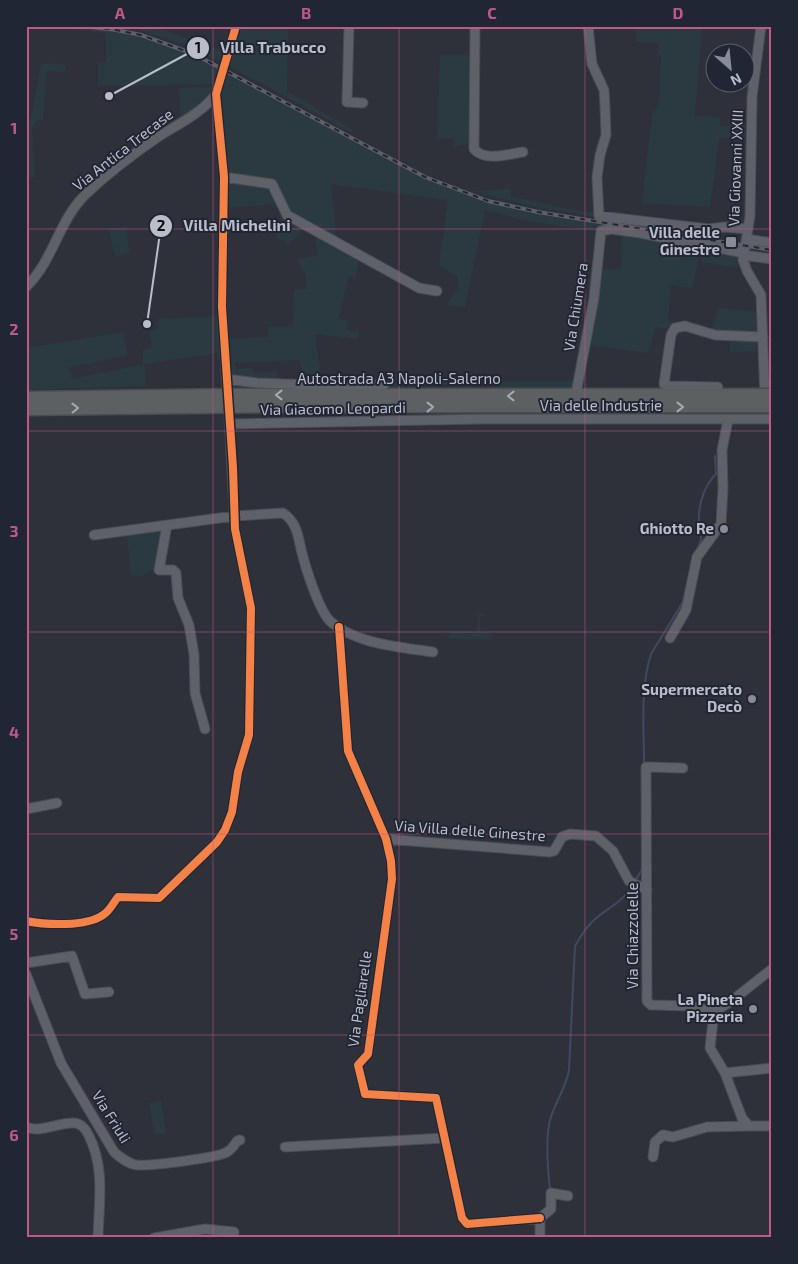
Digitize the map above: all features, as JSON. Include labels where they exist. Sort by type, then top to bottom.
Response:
[{"type":"highway","name":"Autostrada A3 Napoli-Salerno","points":[[26,398],[235,395],[753,401],[772,406]]},
{"type":"highway","name":"Autostrada A3 Napoli-Salerno","points":[[26,409],[753,401],[772,395]]},
{"type":"street","points":[[236,26],[216,94],[224,177],[222,307],[227,383],[342,386],[384,385]]},
{"type":"street","points":[[349,26],[347,102],[363,103]]},
{"type":"street","points":[[475,26],[474,149],[477,153],[489,156],[523,152]]},
{"type":"street","points":[[588,26],[592,64],[604,90],[606,135],[600,155],[597,177],[599,216],[709,229],[748,229]]},
{"type":"street","name":"Via Giovanni XXIII","points":[[761,26],[751,105],[748,229],[744,266],[761,296],[768,381],[768,419]]},
{"type":"street","name":"Via Antica Trecase","points":[[26,287],[47,262],[64,222],[86,194],[156,139],[199,110],[216,94]]},
{"type":"street","points":[[224,177],[272,184],[287,215],[419,288],[437,291]]},
{"type":"street","name":"Via Chiumera","points":[[577,388],[594,298],[601,231],[611,229],[640,233],[744,254]]},
{"type":"street","points":[[747,238],[772,243]]},
{"type":"street","points":[[744,254],[772,259]]},
{"type":"street","points":[[718,386],[669,386],[664,384],[672,335],[675,328],[684,326],[715,335],[763,337]]},
{"type":"street","points":[[26,920],[51,925],[94,919],[107,912],[118,897],[159,898],[216,842],[225,830],[232,812],[238,772],[249,735],[251,705],[251,608],[234,516],[229,414]]},
{"type":"street","name":"Via delle Industrie","points":[[436,420],[768,419]]},
{"type":"street","name":"Via Giacomo Leopardi","points":[[230,424],[436,420]]},
{"type":"street","points":[[670,638],[686,610],[697,557],[720,524],[723,488],[722,450],[728,420]]},
{"type":"street","points":[[94,535],[234,516],[279,512],[286,515],[298,531],[304,561],[328,619],[362,638],[432,652]]},
{"type":"street","points":[[167,525],[160,570],[173,570],[176,573],[178,598],[189,625],[194,654],[195,693],[205,729]]},
{"type":"street","name":"Via Villa delle Ginestre","points":[[339,626],[348,750],[386,839],[550,852],[554,850],[562,838],[570,834],[596,836],[613,851],[633,885],[647,890]]},
{"type":"street","name":"Via Chiazzolelle","points":[[684,768],[646,768],[648,1003],[653,1006],[692,1006],[714,1012]]},
{"type":"street","points":[[26,809],[57,803]]},
{"type":"street","name":"Via Pagliarelle","points":[[386,839],[392,879],[368,1054],[358,1065],[365,1094],[436,1098],[462,1218],[467,1224],[540,1218]]},
{"type":"street","points":[[26,963],[72,956],[84,994],[109,992]]},
{"type":"street","points":[[749,1126],[742,1118],[725,1073],[710,1048],[714,1012],[772,969]]},
{"type":"street","name":"Via Friuli","points":[[26,974],[61,1063],[114,1152],[121,1158],[137,1165],[226,1154],[234,1147],[237,1140],[240,1140]]},
{"type":"street","points":[[725,1073],[772,1068]]},
{"type":"street","points":[[26,1127],[47,1128],[73,1122],[82,1126],[87,1132],[99,1158],[101,1171],[98,1238]]},
{"type":"street","points":[[652,1157],[655,1142],[663,1135],[673,1137],[707,1127],[772,1126]]},
{"type":"street","points":[[285,1147],[444,1138]]},
{"type":"street","points":[[540,1238],[540,1218],[551,1209],[551,1193],[568,1196]]},
{"type":"street","points":[[154,1238],[206,1229],[234,1232]]},
{"type":"shaded area","points":[[43,26],[90,28],[135,36],[179,50],[222,69],[219,79],[212,84],[98,86],[98,63],[106,62],[106,33]]},
{"type":"shaded area","points":[[127,26],[152,26],[226,52],[223,63],[180,43]]},
{"type":"shaded area","points":[[238,26],[288,26],[287,91],[353,130],[353,133],[227,65]]},
{"type":"shaded area","points":[[635,26],[702,26],[695,116],[720,117],[720,126],[746,125],[745,138],[719,138],[710,207],[642,203],[652,115],[659,104],[661,55],[658,55],[659,43],[636,42]]},
{"type":"shaded area","points":[[440,55],[473,55],[471,143],[454,147],[454,139],[437,138]]},
{"type":"shaded area","points":[[42,63],[64,64],[66,67],[64,72],[49,71],[46,73],[43,120],[36,120],[32,129],[35,177],[29,177],[26,125],[29,125]]},
{"type":"shaded area","points":[[225,71],[405,168],[460,193],[519,209],[690,239],[601,228],[594,231],[528,221],[485,210],[465,307],[447,305],[459,287],[457,276],[439,266],[448,200],[331,184],[337,239],[289,214],[275,183],[226,176],[219,94]]},
{"type":"shaded area","points":[[211,87],[213,91],[208,100],[181,121],[179,88]]},
{"type":"shaded area","points":[[225,180],[267,183],[279,204],[225,208]]},
{"type":"shaded area","points":[[510,189],[510,196],[568,209],[596,213],[596,217],[537,207],[473,191]]},
{"type":"shaded area","points":[[283,213],[304,226],[288,246],[284,240],[277,239],[278,223]]},
{"type":"shaded area","points":[[127,226],[129,253],[115,257],[109,229]]},
{"type":"shaded area","points":[[314,231],[359,257],[356,277],[349,276],[338,319],[348,321],[346,330],[359,332],[358,339],[315,334],[321,380],[303,379],[300,360],[235,363],[236,369],[253,368],[253,373],[277,371],[278,380],[256,379],[232,374],[228,339],[268,337],[267,327],[293,327],[294,289],[307,289],[306,276],[297,260],[318,255]]},
{"type":"shaded area","points":[[622,232],[701,248],[692,289],[671,285],[668,321],[681,324],[670,330],[656,327],[648,353],[588,345],[600,269],[621,269]]},
{"type":"shaded area","points":[[703,248],[737,255],[738,268],[701,262]]},
{"type":"shaded area","points":[[718,308],[758,312],[755,335],[711,332]]},
{"type":"shaded area","points":[[221,316],[219,319],[220,353],[144,364],[146,386],[26,390],[26,348],[123,332],[127,355],[68,368],[72,379],[143,364],[143,350],[152,348],[150,331],[158,329],[158,319]]},
{"type":"shaded area","points":[[730,338],[755,339],[757,351],[730,352]]},
{"type":"shaded area","points":[[432,379],[452,380],[475,385],[474,388],[433,383],[417,387],[386,387],[385,383],[406,384]]},
{"type":"shaded area","points":[[497,379],[509,381],[576,381],[575,389],[496,388]]},
{"type":"shaded area","points":[[162,529],[158,568],[142,576],[131,575],[127,535]]},
{"type":"shaded area","points":[[478,614],[485,614],[485,617],[480,617],[480,631],[488,632],[494,637],[491,640],[446,638],[450,632],[477,632]]},
{"type":"shaded area","points":[[161,1101],[166,1133],[155,1134],[149,1103]]},
{"type":"waterway","points":[[697,549],[701,539],[699,522],[701,503],[708,484],[716,474],[715,456]]},
{"type":"waterway","points":[[644,764],[643,709],[645,681],[651,654],[683,602]]},
{"type":"waterway","points":[[636,880],[643,867]]},
{"type":"waterway","points":[[550,1190],[547,1155],[548,1128],[569,1070],[575,946],[591,923],[619,901],[632,886]]},
{"type":"railway","points":[[82,26],[141,35],[194,54],[425,177],[488,201],[538,212],[772,250]]},
{"type":"cycle path","points":[[26,921],[55,924],[87,922],[96,919],[110,909],[118,897],[159,898],[217,842],[225,830],[232,812],[238,772],[249,735],[251,608],[235,529],[233,468],[222,307],[224,177],[216,94],[236,26]]},
{"type":"cycle path","points":[[339,627],[348,751],[386,839],[391,861],[392,879],[368,1054],[358,1065],[365,1094],[436,1098],[462,1218],[467,1224],[540,1218]]},
{"type":"place","name":"Villa Trabucco","points":[[109,96]]},
{"type":"place","name":"Villa delle Ginestre","points":[[731,242]]},
{"type":"place","name":"Villa Michelini","points":[[147,324]]},
{"type":"place","name":"Ghiotto Re","points":[[724,529]]},
{"type":"place","name":"Supermercato Decò","points":[[752,699]]},
{"type":"place","name":"La Pineta Pizzeria","points":[[753,1009]]}]
